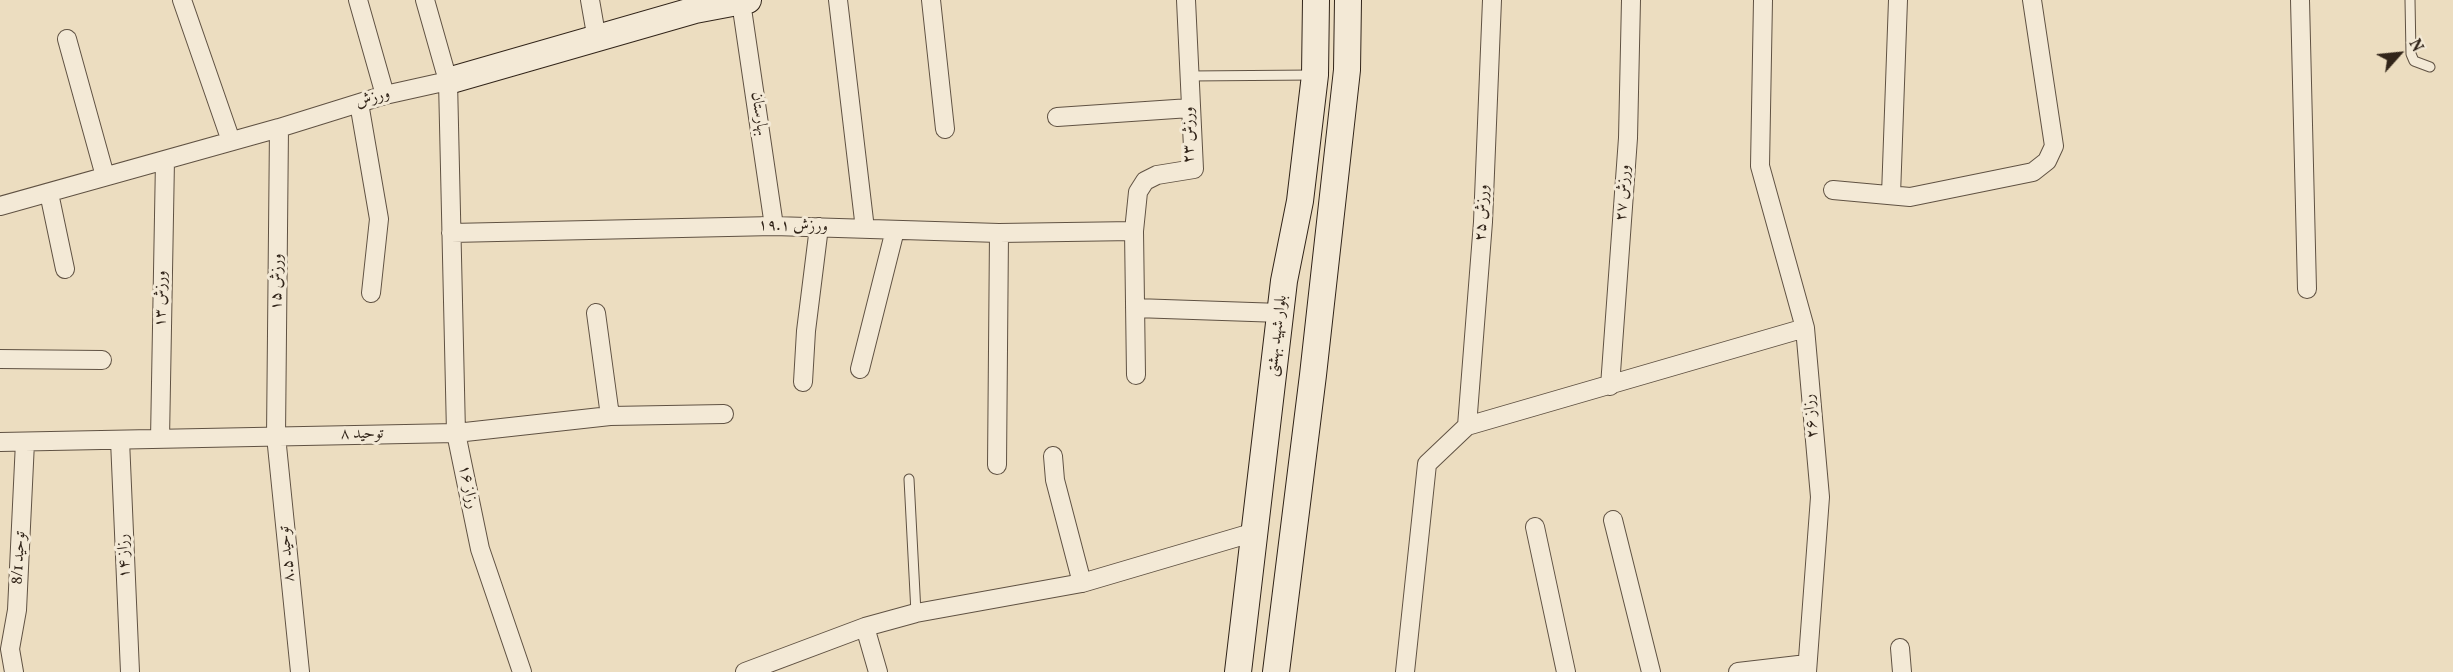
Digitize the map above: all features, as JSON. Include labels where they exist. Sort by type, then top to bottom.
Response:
[{"type":"main road","name":"بلوار شهید بهشتی","points":[[1238,672],[1284,281],[1300,201],[1315,75],[1316,0]]},
{"type":"main road","points":[[1276,672],[1313,375],[1347,70],[1348,0]]},
{"type":"main road","name":"ورزش","points":[[448,81],[597,40],[694,5],[745,1]]},
{"type":"main road","points":[[1248,583],[1286,588]]},
{"type":"street","points":[[182,0],[231,141]]},
{"type":"street","points":[[358,0],[385,95]]},
{"type":"street","name":"رزاز ۱۶","points":[[425,0],[448,81],[456,432],[480,549],[522,672]]},
{"type":"street","points":[[590,0],[597,40]]},
{"type":"street","points":[[838,0],[865,229]]},
{"type":"street","points":[[931,0],[945,129]]},
{"type":"street","name":"ورزش ۲۳","points":[[1134,231],[1138,192],[1145,181],[1157,175],[1194,169],[1186,0]]},
{"type":"street","name":"ورزش ۲۵","points":[[1467,426],[1483,222],[1492,0]]},
{"type":"street","name":"ورزش ۲۷","points":[[1611,386],[1628,138],[1631,0]]},
{"type":"street","name":"رزاز ۲۶","points":[[1763,0],[1760,166],[1804,328],[1820,496],[1807,668]]},
{"type":"street","points":[[1892,195],[1898,0]]},
{"type":"street","points":[[1833,190],[1910,196],[2033,172],[2047,160],[2054,146],[2032,0]]},
{"type":"street","points":[[2300,0],[2307,289]]},
{"type":"street","name":"بهارستان","points":[[745,1],[774,226]]},
{"type":"street","points":[[67,39],[105,177]]},
{"type":"street","name":"ورزش","points":[[0,206],[279,128],[385,95],[448,81]]},
{"type":"street","points":[[359,103],[379,219],[371,293]]},
{"type":"street","points":[[1057,117],[1190,108]]},
{"type":"street","name":"ورزش ۱۵","points":[[276,436],[279,128]]},
{"type":"street","name":"ورزش ۱۳","points":[[160,439],[165,160]]},
{"type":"street","points":[[49,193],[65,269]]},
{"type":"street","name":"ورزش ۱۹.۱","points":[[451,233],[774,226],[999,233],[1134,231]]},
{"type":"street","points":[[803,382],[806,331],[819,227]]},
{"type":"street","points":[[860,369],[895,230]]},
{"type":"street","points":[[1134,231],[1136,375]]},
{"type":"street","points":[[997,465],[999,233]]},
{"type":"street","points":[[1135,308],[1281,313]]},
{"type":"street","points":[[596,313],[610,416]]},
{"type":"street","points":[[1405,672],[1426,464],[1467,426],[1611,386],[1804,328]]},
{"type":"street","points":[[0,359],[102,360]]},
{"type":"street","name":"توحید ۸","points":[[0,442],[456,432],[610,416],[724,414]]},
{"type":"street","name":"توحید ۸.۵","points":[[276,436],[300,672]]},
{"type":"street","name":"رزاز ۱۴","points":[[120,440],[130,672]]},
{"type":"street","name":"توحید 8/1","points":[[14,672],[9,649],[9,610],[25,442]]},
{"type":"street","points":[[1053,456],[1055,480],[1082,582]]},
{"type":"street","points":[[1613,520],[1651,672]]},
{"type":"street","points":[[1535,527],[1566,672]]},
{"type":"street","points":[[745,672],[865,627],[916,613],[1082,582],[1255,532]]},
{"type":"street","points":[[865,627],[878,672]]},
{"type":"street","points":[[1900,648],[1902,672]]},
{"type":"street","points":[[1738,672],[1807,668]]},
{"type":"lane","points":[[2410,0],[2411,54],[2414,61],[2430,67]]},
{"type":"lane","points":[[1190,76],[1315,75]]},
{"type":"lane","points":[[909,479],[916,613]]}]
